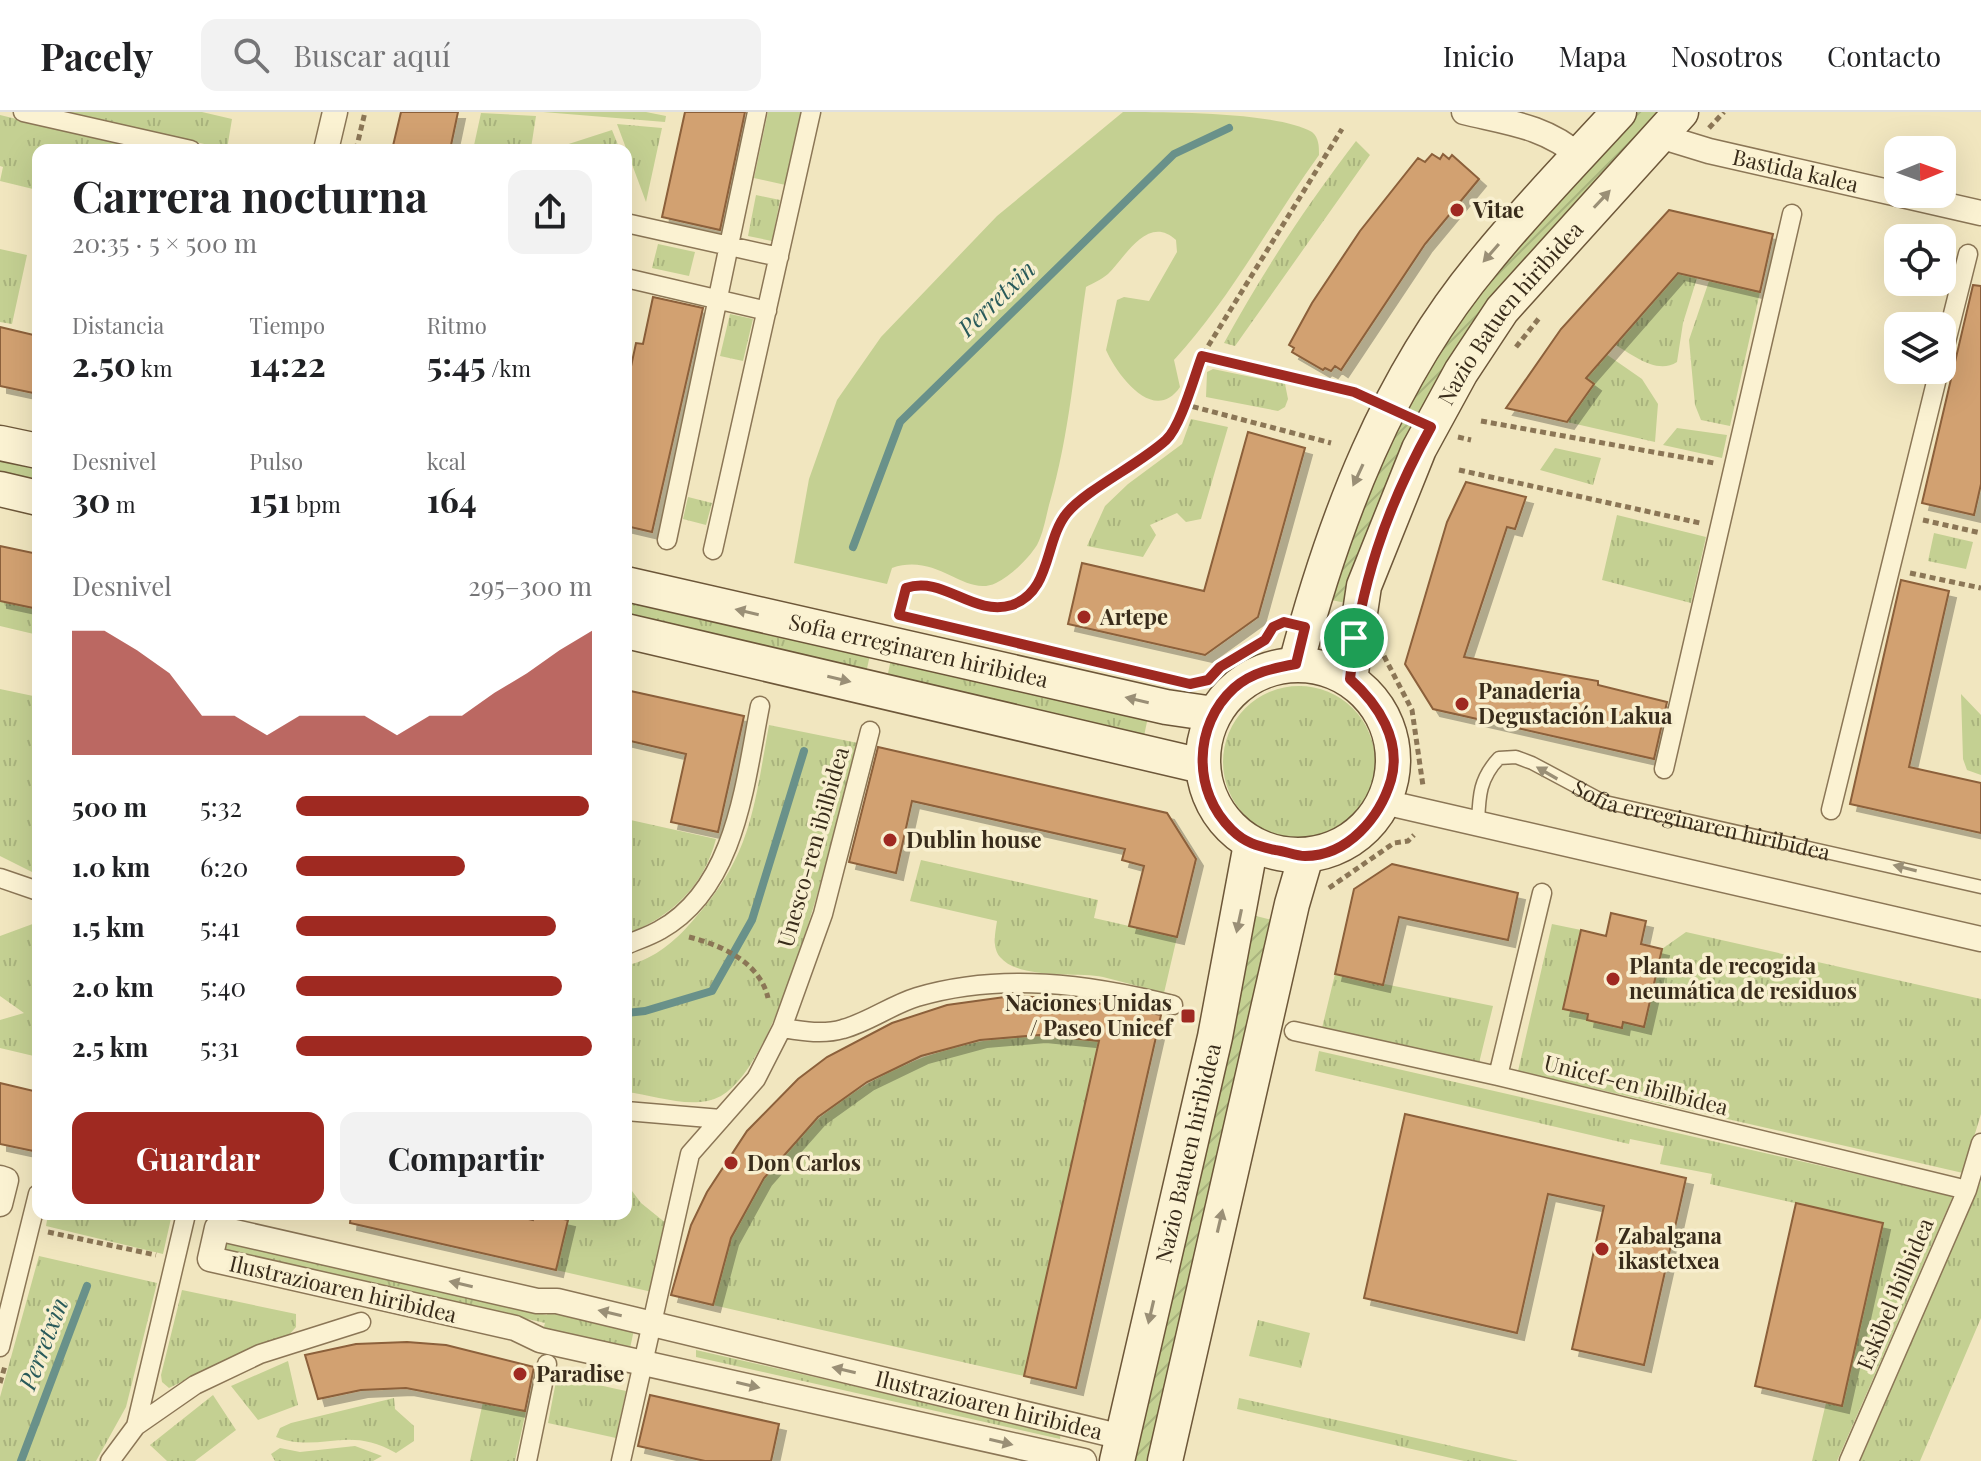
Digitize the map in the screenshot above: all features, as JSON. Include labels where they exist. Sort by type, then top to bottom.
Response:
[{"type":"main road","points":[[1296,664],[1341,513],[1390,407],[1436,327],[1483,262],[1619,112]]},
{"type":"main road","name":"Nazio Batuen hiribidea","points":[[1350,679],[1364,586],[1413,462],[1461,372],[1502,310],[1677,131]]},
{"type":"main road","points":[[0,443],[32,450]]},
{"type":"main road","points":[[0,489],[32,497]]},
{"type":"main road","name":"Sofia erreginaren hiribidea","points":[[632,585],[1166,707],[1214,714]]},
{"type":"main road","name":"Sofia erreginaren hiribidea","points":[[632,632],[1202,766]]},
{"type":"main road","points":[[1296,664],[1333,670],[1350,679],[1371,697],[1389,734],[1392,776],[1384,802],[1365,829],[1338,848],[1306,856],[1251,844],[1232,830],[1206,790],[1202,766],[1204,739],[1214,714],[1234,688],[1263,670],[1296,664]]},
{"type":"main road","name":"Nazio Batuen hiribidea","points":[[1120,1449],[1215,1037],[1251,844]]},
{"type":"main road","points":[[1165,1461],[1292,904],[1306,856]]},
{"type":"street","points":[[23,112],[164,144]]},
{"type":"street","points":[[327,144],[335,112]]},
{"type":"street","points":[[667,540],[757,112]]},
{"type":"street","points":[[713,550],[811,112]]},
{"type":"street","points":[[1464,112],[1541,130],[1562,140],[1579,156]]},
{"type":"street","name":"Bastida kalea","points":[[1677,131],[1981,213]]},
{"type":"street","points":[[1664,769],[1792,214]]},
{"type":"street","points":[[632,224],[779,257]]},
{"type":"street","points":[[1954,312],[1968,254]]},
{"type":"street","points":[[632,279],[767,311]]},
{"type":"street","points":[[1831,810],[1936,384]]},
{"type":"street","points":[[632,942],[661,930],[702,892],[726,849],[742,799],[760,706]]},
{"type":"street","name":"Unesco-ren ibilbidea","points":[[621,1461],[690,1154],[756,1079],[782,1028],[823,914],[870,731]]},
{"type":"street","points":[[1384,802],[1981,939]]},
{"type":"street","points":[[0,878],[32,889]]},
{"type":"street","points":[[1498,1076],[1542,893]]},
{"type":"street","points":[[782,1028],[812,1032],[842,1029],[916,998],[979,985],[1042,983],[1105,988],[1173,1005]]},
{"type":"street","name":"Unicef-en ibilbidea","points":[[1294,1031],[1498,1076],[1967,1190]]},
{"type":"street","points":[[632,1112],[721,1119]]},
{"type":"street","name":"Eskibel ibilbidea","points":[[1849,1461],[1967,1190],[1981,1143]]},
{"type":"street","points":[[0,1178],[6,1180],[0,1204]]},
{"type":"street","points":[[0,1347],[32,1220]]},
{"type":"street","points":[[136,1426],[185,1220]]},
{"type":"street","name":"Ilustrazioaren hiribidea","points":[[1084,1461],[540,1340],[515,1328],[210,1259],[217,1228],[537,1301],[557,1301],[652,1323],[681,1334],[1120,1449]]},
{"type":"street","points":[[110,1461],[136,1426],[195,1385],[260,1354],[361,1322]]},
{"type":"street","points":[[527,1461],[547,1364]]},
{"type":"lane","name":"Sofia erreginaren hiribidea","points":[[1478,824],[1479,794],[1484,773],[1499,758],[1516,757],[1605,802],[1981,887]]},
{"type":"path","points":[[357,144],[365,112]]},
{"type":"path","points":[[1677,131],[1724,112]]},
{"type":"path","points":[[899,615],[906,588],[916,584],[938,587],[973,604],[995,608],[1014,604],[1035,590],[1066,514],[1168,438],[1202,356],[1342,129]]},
{"type":"path","points":[[1512,354],[1549,304]]},
{"type":"path","points":[[1202,356],[1354,392],[1390,407]]},
{"type":"path","points":[[1183,404],[1331,443]]},
{"type":"path","points":[[1481,421],[1734,467]]},
{"type":"path","points":[[1454,452],[1467,426]]},
{"type":"path","points":[[1459,470],[1720,528]]},
{"type":"path","points":[[1903,516],[1981,533]]},
{"type":"path","points":[[1890,568],[1981,588]]},
{"type":"path","points":[[890,613],[914,618]]},
{"type":"path","points":[[1199,682],[1208,680],[1240,651],[1265,640],[1273,627],[1284,622],[1305,627]]},
{"type":"path","points":[[696,939],[745,961],[760,977],[769,1004]]},
{"type":"path","points":[[30,1228],[176,1260]]},
{"type":"green space","points":[[59,112],[202,112],[232,119],[228,144],[204,144]]},
{"type":"green space","points":[[543,112],[646,112],[666,116],[665,122]]},
{"type":"green space","points":[[768,112],[806,112],[790,186],[754,178]]},
{"type":"green space","points":[[1123,112],[1221,114],[1274,120],[1312,132],[1318,142],[1319,155],[1232,286],[1174,360],[1180,387],[1170,397],[1159,401],[1148,399],[1127,383],[1106,350],[1117,300],[1124,297],[1149,301],[1177,252],[1176,240],[1166,233],[1156,232],[1138,240],[1108,274],[1086,287],[1067,424],[1056,478],[1039,541],[1019,567],[1002,580],[985,586],[973,585],[923,566],[892,568],[887,584],[794,563],[809,479],[837,400],[881,337],[997,216]]},
{"type":"green space","points":[[1638,112],[1666,112],[1502,292],[1346,603],[1326,599],[1401,413],[1488,279]]},
{"type":"green space","points":[[481,113],[536,116],[532,144],[474,144]]},
{"type":"green space","points":[[0,115],[121,144],[32,144],[32,189],[0,181],[3,167],[0,166]]},
{"type":"green space","points":[[617,124],[662,128],[646,202],[632,164],[632,144],[624,144]]},
{"type":"green space","points":[[612,130],[618,144],[569,144]]},
{"type":"green space","points":[[1356,141],[1370,155],[1235,346],[1224,343],[1286,240]]},
{"type":"green space","points":[[756,195],[780,200],[772,241],[748,236]]},
{"type":"green space","points":[[658,244],[695,252],[689,276],[652,268]]},
{"type":"green space","points":[[0,249],[27,255],[12,324],[0,322]]},
{"type":"green space","points":[[1678,273],[1697,278],[1683,323],[1677,362],[1653,365],[1614,344]]},
{"type":"green space","points":[[1709,281],[1760,292],[1730,426],[1701,420],[1695,405],[1689,340]]},
{"type":"green space","points":[[730,314],[753,319],[743,361],[720,356]]},
{"type":"green space","points":[[1606,354],[1642,379],[1658,404],[1655,442],[1567,422],[1594,384],[1586,378]]},
{"type":"green space","points":[[1213,369],[1285,384],[1288,399],[1285,407],[1278,411],[1206,397],[1207,372]]},
{"type":"green space","points":[[1191,419],[1228,427],[1201,519],[1186,522],[1177,513],[1150,525],[1156,535],[1143,557],[1087,546],[1105,506],[1128,484],[1182,444]]},
{"type":"green space","points":[[1677,428],[1727,435],[1722,458],[1663,445]]},
{"type":"green space","points":[[1555,448],[1601,458],[1593,485],[1540,470]]},
{"type":"green space","points":[[0,456],[32,464],[32,483],[0,476]]},
{"type":"green space","points":[[688,497],[712,503],[706,525],[683,519]]},
{"type":"green space","points":[[1617,515],[1706,537],[1691,603],[1602,580]]},
{"type":"green space","points":[[1934,533],[1973,542],[1966,569],[1928,561]]},
{"type":"green space","points":[[632,599],[870,655],[866,673],[632,619]]},
{"type":"green space","points":[[0,601],[32,608],[32,634],[0,626]]},
{"type":"green space","points":[[891,659],[1148,717],[1144,736],[887,678]]},
{"type":"green space","points":[[1299,686],[1328,692],[1353,708],[1369,733],[1375,762],[1369,791],[1353,816],[1328,832],[1299,838],[1270,832],[1245,816],[1229,791],[1223,762],[1229,733],[1245,708],[1270,692]]},
{"type":"green space","points":[[0,689],[32,696],[32,872],[0,856]]},
{"type":"green space","points":[[1961,694],[1981,715],[1981,775],[1967,770],[1963,759]]},
{"type":"green space","points":[[769,725],[858,743],[805,934],[766,1036],[744,1074],[721,1096],[699,1102],[632,1093],[632,964],[652,956],[675,939],[709,901],[737,856],[758,784]]},
{"type":"green space","points":[[632,820],[716,839],[694,886],[671,909],[632,932]]},
{"type":"green space","points":[[921,860],[1098,900],[1094,918],[1177,937],[1164,993],[1103,977],[1034,972],[1009,964],[996,949],[997,921],[910,901]]},
{"type":"green space","points":[[1256,916],[1272,920],[1151,1461],[1132,1461]]},
{"type":"green space","points":[[32,924],[32,1056],[0,1048],[0,1020],[24,1013],[0,996],[0,936]]},
{"type":"green space","points":[[1552,924],[1581,930],[1564,1009],[1588,1014],[1587,1020],[1621,1028],[1623,1022],[1644,1027],[1662,949],[1686,932],[1981,999],[1981,1114],[1963,1173],[1518,1071]]},
{"type":"green space","points":[[1335,974],[1493,1006],[1479,1063],[1322,1028]]},
{"type":"green space","points":[[1039,1035],[1099,1041],[1024,1376],[713,1305],[728,1248],[753,1196],[786,1151],[827,1112],[874,1080],[925,1057],[981,1041]]},
{"type":"green space","points":[[1319,1051],[1953,1196],[1837,1461],[1812,1461],[1826,1403],[1842,1406],[1883,1223],[1710,1184],[1712,1174],[1660,1164],[1664,1146],[1630,1139],[1629,1144],[1315,1071]]},
{"type":"green space","points":[[1981,1181],[1981,1318],[1920,1461],[1860,1461]]},
{"type":"green space","points":[[632,1191],[641,1203],[667,1224],[652,1292],[556,1270],[568,1220],[632,1220]]},
{"type":"green space","points":[[47,1220],[171,1220],[163,1254],[46,1226]]},
{"type":"green space","points":[[227,1243],[547,1315],[550,1306],[635,1325],[629,1353],[542,1333],[545,1323],[225,1250]]},
{"type":"green space","points":[[39,1256],[157,1283],[126,1407],[96,1461],[0,1461],[0,1397]]},
{"type":"green space","points":[[182,1290],[296,1314],[296,1327],[289,1335],[247,1350],[169,1388],[162,1382],[161,1375]]},
{"type":"green space","points":[[1258,1320],[1310,1333],[1301,1368],[1249,1356]]},
{"type":"green space","points":[[696,1350],[1061,1433],[1060,1439],[696,1357]]},
{"type":"green space","points":[[288,1361],[298,1405],[258,1420],[231,1386]]},
{"type":"green space","points":[[557,1376],[626,1391],[616,1438],[548,1423]]},
{"type":"green space","points":[[213,1395],[236,1430],[195,1461],[167,1461],[150,1445]]},
{"type":"green space","points":[[394,1398],[395,1409],[414,1426],[414,1441],[396,1453],[363,1441],[306,1443],[276,1437],[280,1428],[291,1423]]},
{"type":"green space","points":[[1239,1398],[1518,1461],[1464,1461],[1237,1409]]},
{"type":"green space","points":[[483,1402],[526,1411],[515,1461],[470,1461]]},
{"type":"green space","points":[[355,1446],[382,1456],[373,1461],[275,1461],[271,1454],[280,1448],[300,1452]]},
{"type":"building","points":[[401,112],[458,112],[451,144],[393,144]]},
{"type":"building","points":[[685,112],[745,112],[720,230],[662,217]]},
{"type":"building","points":[[1432,154],[1440,159],[1443,154],[1449,159],[1452,155],[1479,179],[1425,244],[1341,370],[1335,366],[1331,371],[1323,370],[1292,352],[1294,348],[1289,345],[1312,303],[1360,231],[1418,158],[1425,162]]},
{"type":"building","points":[[1669,210],[1773,234],[1760,292],[1678,273],[1586,378],[1594,384],[1567,422],[1506,408],[1561,329]]},
{"type":"building","points":[[1973,285],[1981,286],[1981,484],[1974,515],[1922,503],[1950,384],[1956,384],[1956,358]]},
{"type":"building","points":[[653,297],[703,308],[652,532],[632,527],[632,362],[636,343],[643,344]]},
{"type":"building","points":[[0,327],[32,335],[32,393],[0,386]]},
{"type":"building","points":[[1248,432],[1305,448],[1258,617],[1205,655],[1068,624],[1082,563],[1204,591]]},
{"type":"building","points":[[1466,482],[1526,497],[1515,529],[1507,527],[1464,657],[1598,681],[1598,685],[1667,702],[1654,759],[1433,709],[1405,664],[1447,522]]},
{"type":"building","points":[[0,546],[32,553],[32,608],[0,601]]},
{"type":"building","points":[[1901,580],[1949,591],[1909,767],[1981,783],[1981,833],[1850,804]]},
{"type":"building","points":[[632,691],[744,716],[718,832],[671,822],[686,754],[632,741]]},
{"type":"building","points":[[878,747],[1167,813],[1196,859],[1177,937],[1129,926],[1144,866],[1122,860],[1125,849],[912,801],[896,873],[849,862]]},
{"type":"building","points":[[1392,864],[1518,893],[1508,940],[1399,917],[1383,985],[1335,974],[1354,889]]},
{"type":"building","name":"Planta de recogida neumática de residuos","points":[[1611,913],[1646,921],[1641,944],[1662,949],[1644,1027],[1623,1022],[1622,1028],[1587,1020],[1588,1014],[1563,1009],[1581,930],[1606,936]]},
{"type":"building","points":[[1012,996],[1076,999],[1161,1015],[1076,1388],[1024,1376],[1099,1041],[1039,1035],[980,1040],[921,1056],[867,1082],[818,1117],[764,1178],[731,1238],[713,1305],[671,1295],[691,1225],[707,1192],[747,1131],[798,1079],[827,1057],[892,1023],[947,1005]]},
{"type":"building","points":[[0,1083],[32,1091],[32,1151],[0,1144]]},
{"type":"building","points":[[1405,1114],[1686,1178],[1644,1365],[1572,1349],[1604,1206],[1548,1194],[1517,1333],[1364,1298]]},
{"type":"building","points":[[1796,1203],[1883,1223],[1842,1406],[1755,1386]]},
{"type":"building","points":[[350,1220],[568,1220],[556,1270],[350,1223]]},
{"type":"building","points":[[407,1342],[446,1345],[534,1367],[525,1411],[406,1388],[361,1390],[318,1399],[305,1355],[356,1344]]},
{"type":"building","points":[[650,1395],[779,1424],[771,1461],[705,1461],[638,1446]]},
{"type":"waterway","name":"Perretxin","points":[[853,547],[900,422],[1174,154],[1229,128]]},
{"type":"waterway","name":"Perretxin","points":[[632,1012],[712,991],[752,920],[804,751]]},
{"type":"waterway","name":"Perretxin","points":[[21,1461],[87,1286]]},
{"type":"place","name":"Vitae","points":[[1457,210]]},
{"type":"place","name":"Artepe","points":[[1084,617]]},
{"type":"place","name":"Panaderia Degustación Lakua","points":[[1462,704]]},
{"type":"place","name":"Dublin house","points":[[890,840]]},
{"type":"place","name":"Planta de recogida neumática de residuos","points":[[1613,979]]},
{"type":"place","name":"Naciones Unidas / Paseo Unicef","points":[[1188,1016]]},
{"type":"place","name":"Don Carlos","points":[[731,1163]]},
{"type":"place","name":"Zabalgana ikastetxea","points":[[1602,1249]]},
{"type":"place","name":"Paradise","points":[[520,1374]]},
{"type":"route","points":[[1202,356],[1354,392],[1431,427],[1394,504],[1364,586],[1354,638],[1350,679],[1371,697],[1385,721],[1393,748],[1392,776],[1384,802],[1365,829],[1338,848],[1306,856],[1251,844],[1232,830],[1206,790],[1202,766],[1204,739],[1214,714],[1234,688],[1263,670],[1296,664],[1305,627],[1284,622],[1273,627],[1265,640],[1240,651],[1208,680],[1190,684],[899,615],[906,588],[916,584],[938,587],[973,604],[995,608],[1014,604],[1035,590],[1066,514],[1168,438],[1202,356]]}]
